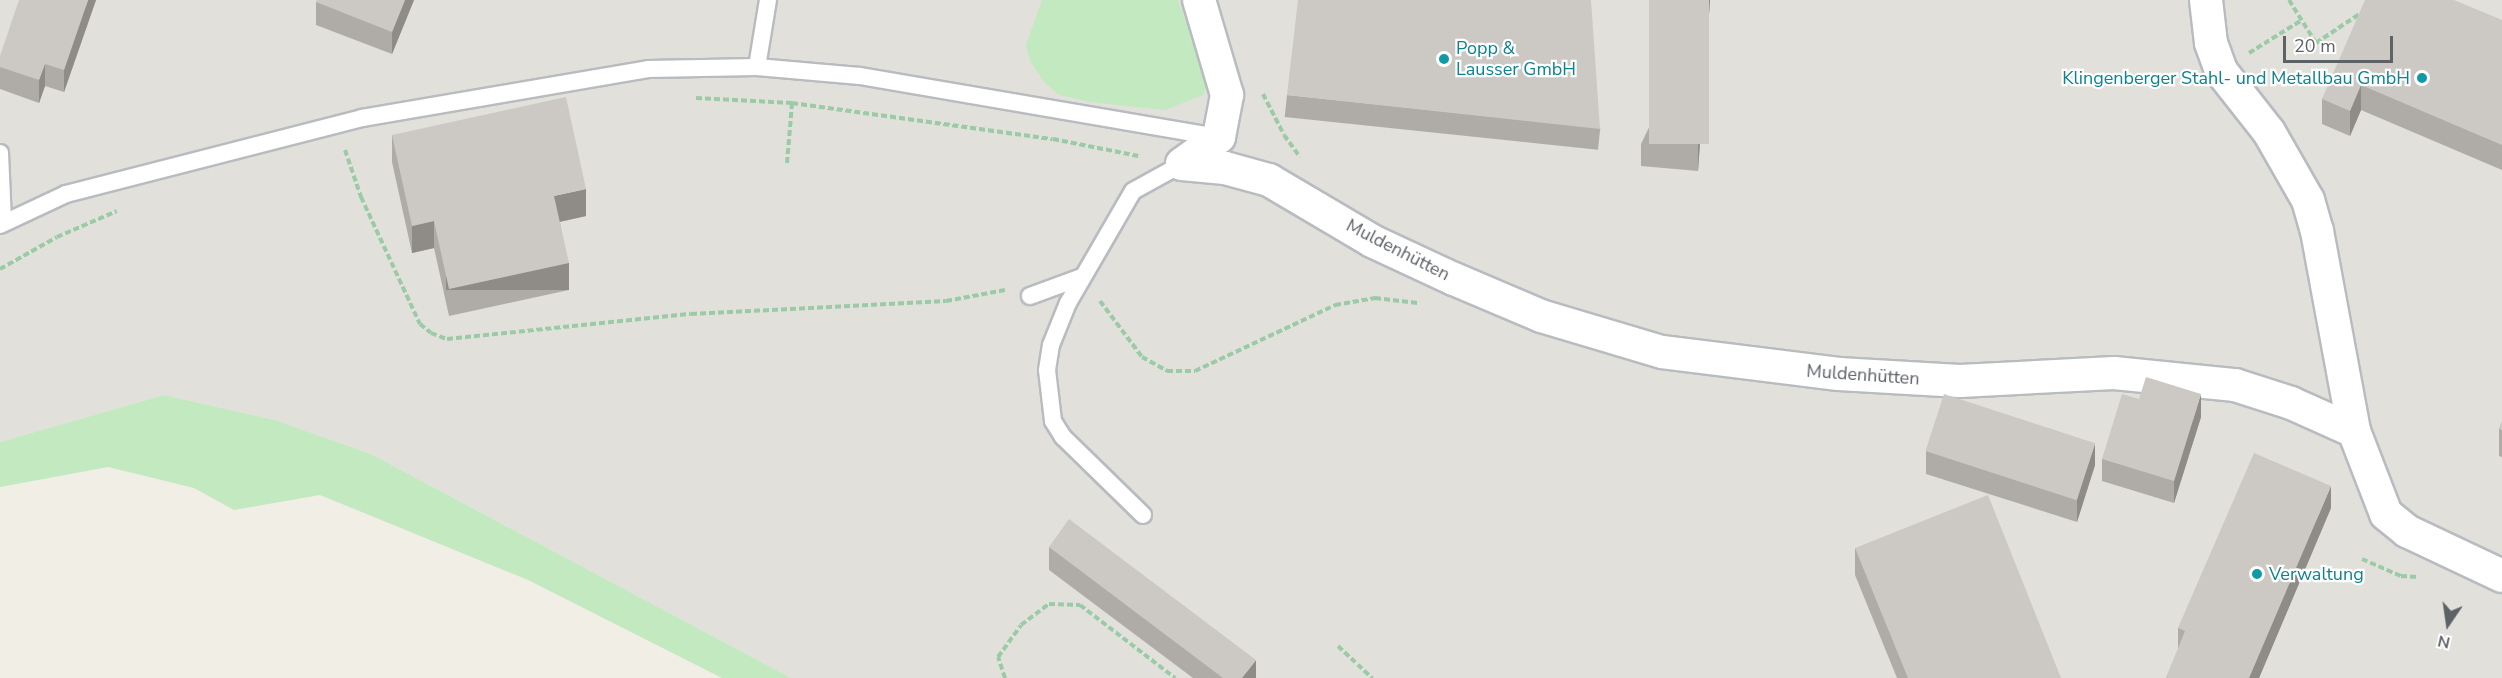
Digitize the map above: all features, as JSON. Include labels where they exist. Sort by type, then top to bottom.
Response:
[{"type":"street","points":[[1182,164],[1219,137],[1227,95],[1199,0]]},
{"type":"street","points":[[2206,0],[2211,43],[2221,71],[2268,132],[2308,200],[2318,231],[2354,431],[2386,514],[2407,531],[2502,576]]},
{"type":"street","name":"Muldenhütten","points":[[1182,164],[1225,168],[1269,180],[1372,241],[1454,279],[1541,316],[1662,352],[1780,369],[1960,381],[2114,373],[2174,376],[2247,388],[2354,431]]},
{"type":"lane","points":[[757,67],[768,0]]},
{"type":"lane","points":[[0,153],[2,224],[66,194],[362,118],[648,69],[757,67],[860,76],[971,93],[1219,137]]},
{"type":"lane","points":[[1143,515],[1063,437],[1053,421],[1047,370],[1051,345],[1082,277],[1133,191],[1182,164]]},
{"type":"lane","points":[[1030,296],[1082,277]]},
{"type":"path","points":[[2289,0],[2316,43],[2371,6]]},
{"type":"path","points":[[2221,71],[2302,20]]},
{"type":"path","points":[[1258,84],[1284,135],[1305,163]]},
{"type":"path","points":[[686,98],[792,103],[1053,139],[1102,150]]},
{"type":"path","points":[[787,163],[792,103]]},
{"type":"path","points":[[345,149],[361,197],[420,324],[431,333],[447,339],[691,314],[946,301],[1019,287],[1030,296]]},
{"type":"path","points":[[1082,277],[1142,357],[1167,371],[1195,372],[1335,305],[1375,298],[1421,303]]},
{"type":"path","points":[[1005,678],[998,657],[1021,625],[1049,604],[1080,605],[1175,678]]},
{"type":"path","points":[[1338,646],[1372,678]]},
{"type":"shaded area","points":[[0,0],[2502,0],[2502,678],[791,678],[371,454],[275,420],[164,395],[0,442]]},
{"type":"green space","points":[[1042,0],[1178,0],[1208,83],[1203,95],[1165,110],[1090,102],[1059,95],[1044,82],[1030,61],[1026,45]]},
{"type":"green space","points":[[164,395],[275,420],[371,454],[791,678],[722,678],[528,580],[320,495],[234,510],[194,488],[108,467],[0,487],[0,442]]},
{"type":"building","points":[[19,0],[88,0],[64,70],[45,64],[39,80],[0,67],[0,56]]},
{"type":"building","points":[[317,0],[405,0],[392,32],[316,2]]},
{"type":"building","name":"Popp & Lausser GmbH","points":[[1298,0],[1591,0],[1600,129],[1287,95]]},
{"type":"building","points":[[1649,0],[1709,0],[1709,144],[1649,144]]},
{"type":"building","name":"Klingenberger Stahl- und Metallbau GmbH","points":[[2365,0],[2454,0],[2502,20],[2502,145],[2361,85],[2350,111],[2322,99]]},
{"type":"building","points":[[566,97],[586,189],[554,196],[569,263],[449,289],[434,221],[412,226],[392,135]]},
{"type":"building","points":[[2146,377],[2201,394],[2174,481],[2102,459],[2122,394],[2139,399]]},
{"type":"building","points":[[1944,394],[2095,443],[2077,500],[1925,451]]},
{"type":"building","name":"Verwaltung","points":[[2254,453],[2331,486],[2249,678],[2166,678],[2185,631],[2178,628]]},
{"type":"building","points":[[1988,495],[2061,678],[1908,678],[1855,548]]},
{"type":"building","points":[[1069,519],[1256,660],[1242,678],[1223,678],[1049,547]]},
{"type":"place","name":"Popp & Lausser GmbH","points":[[1444,59]]},
{"type":"place","name":"Klingenberger Stahl- und Metallbau GmbH","points":[[2422,78]]},
{"type":"place","name":"Verwaltung","points":[[2257,574]]}]
